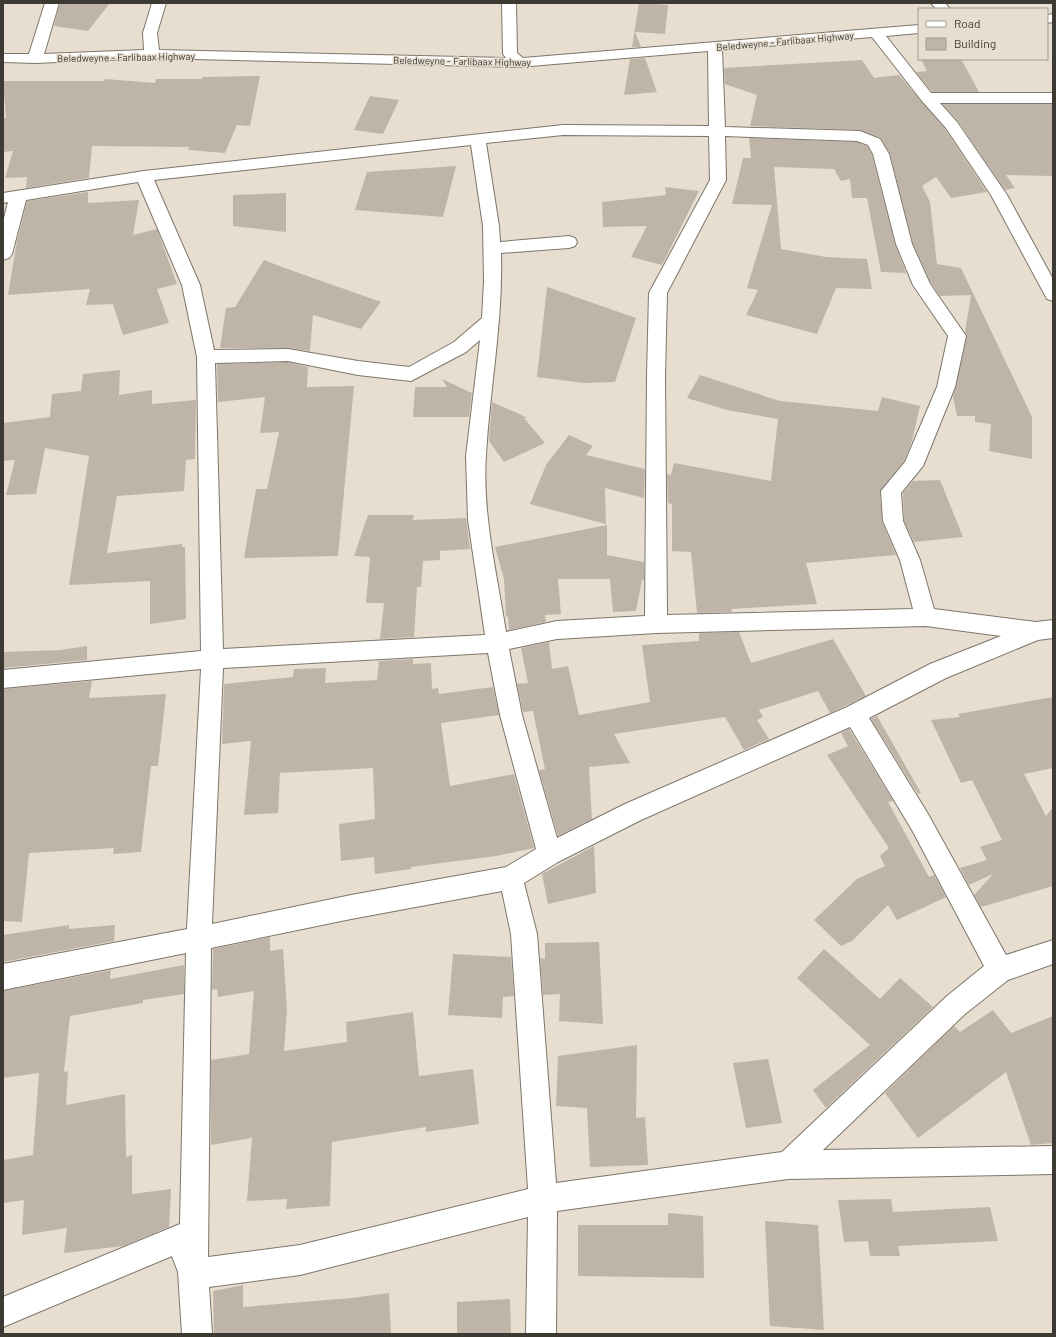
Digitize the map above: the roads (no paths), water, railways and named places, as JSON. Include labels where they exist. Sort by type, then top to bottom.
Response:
[{"type":"street","points":[[35,58],[52,3]]},
{"type":"street","points":[[152,54],[150,33],[159,3]]},
{"type":"street","points":[[509,3],[510,54],[519,63]]},
{"type":"street","name":"Beledweyne - Farlibaax Highway","points":[[3,58],[152,54],[519,63],[877,34],[918,29]]},
{"type":"street","points":[[877,34],[927,98],[952,125],[998,195],[1053,295]]},
{"type":"street","points":[[656,624],[656,390],[658,294],[718,180],[715,47]]},
{"type":"street","points":[[927,98],[1053,98]]},
{"type":"street","points":[[3,254],[10,198],[144,176],[563,130],[717,131],[860,136],[874,142],[881,154],[904,244],[922,285],[957,336],[946,387],[913,466],[891,491],[893,521],[910,560],[926,617]]},
{"type":"street","points":[[478,139],[493,248],[492,320],[476,456],[478,520],[510,715],[549,854]]},
{"type":"street","points":[[144,176],[191,285],[206,357],[204,370],[208,460],[212,659],[199,939],[193,1274],[197,1334]]},
{"type":"street","points":[[493,248],[568,242]]},
{"type":"street","points":[[206,357],[288,355],[358,368],[411,374],[460,347],[492,320]]},
{"type":"street","points":[[3,679],[212,659],[497,643],[557,630],[656,624],[926,617],[1044,630]]},
{"type":"street","points":[[3,977],[199,939],[351,907],[511,878],[549,854],[633,812],[855,714],[938,671],[1044,630]]},
{"type":"street","points":[[855,714],[920,822],[1000,970]]},
{"type":"street","points":[[511,878],[524,934],[532,1030],[543,1200],[541,1334]]},
{"type":"street","points":[[788,1165],[956,1005],[1000,970],[1053,952]]},
{"type":"street","points":[[193,1274],[300,1260],[543,1200],[788,1165],[1053,1160]]},
{"type":"street","points":[[3,1312],[179,1238],[193,1274]]}]
